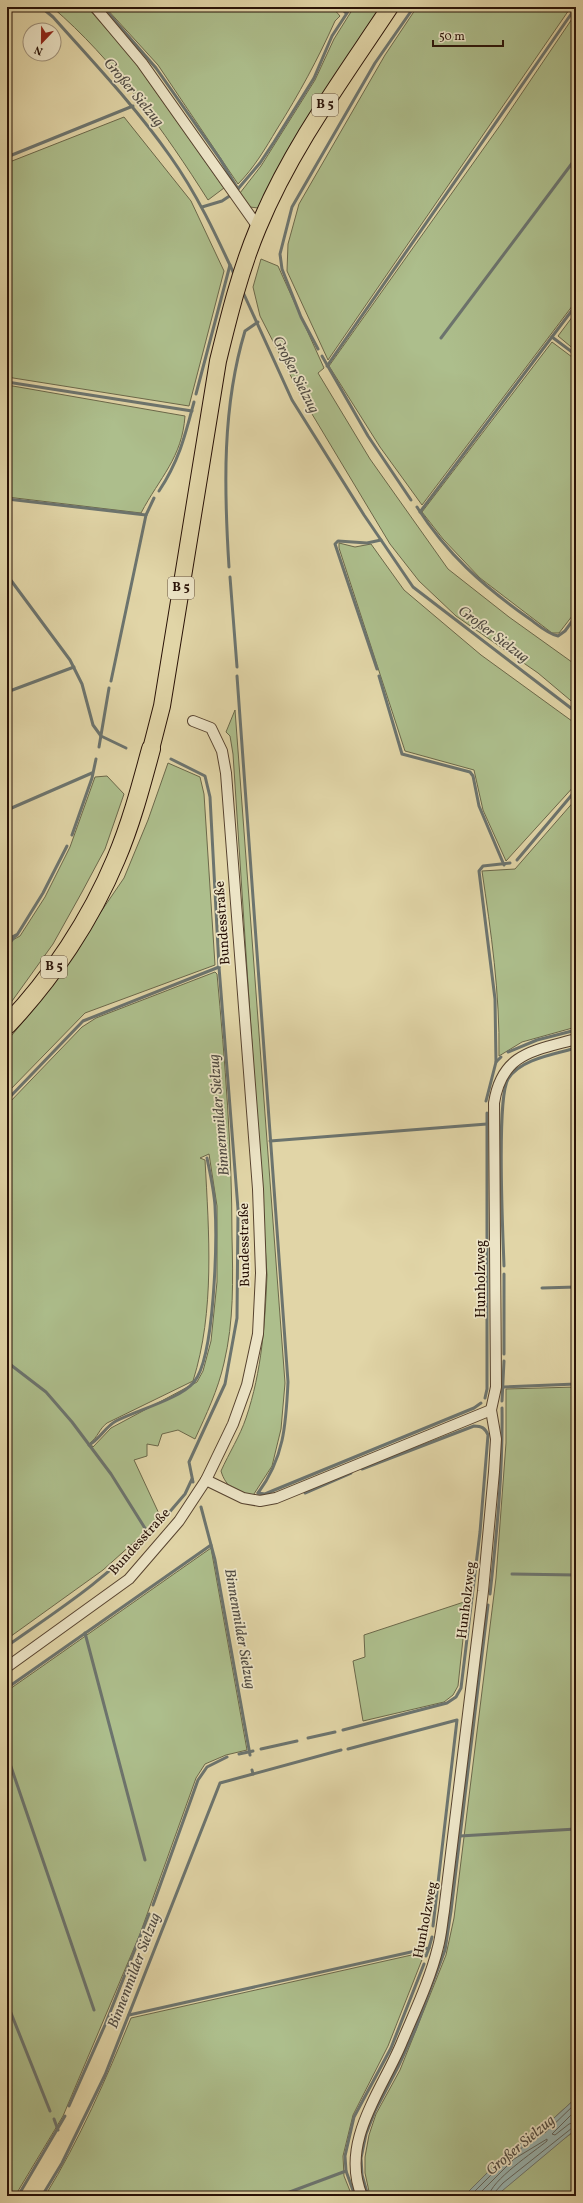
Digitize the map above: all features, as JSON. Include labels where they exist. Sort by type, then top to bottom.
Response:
[{"type":"highway","name":"B 5","points":[[7,1025],[44,981],[93,904],[116,859],[132,815],[151,749]]},
{"type":"main road","name":"B 5","points":[[151,749],[162,706],[217,369],[231,305],[258,227],[294,156],[390,7]]},
{"type":"street","points":[[95,7],[142,63],[258,227]]},
{"type":"street","name":"Bundesstraße","points":[[7,1667],[129,1579],[180,1521],[206,1480],[233,1424],[247,1384],[258,1334],[261,1273],[258,1188],[226,773],[222,752],[211,728],[193,721]]},
{"type":"street","name":"Hunholzweg","points":[[362,2196],[355,2166],[360,2132],[373,2101],[401,2044],[427,1981],[438,1947],[444,1911],[483,1591],[496,1440],[491,1410],[496,1387],[494,1103],[497,1087],[506,1069],[514,1060],[530,1052],[576,1039]]},
{"type":"street","points":[[206,1480],[242,1498],[260,1501],[270,1499],[491,1410]]},
{"type":"green space","points":[[52,7],[87,7],[132,58],[224,188],[208,200],[174,148],[117,73],[74,27]]},
{"type":"green space","points":[[105,7],[332,7],[340,16],[335,21],[315,63],[285,116],[259,158],[238,184],[158,65]]},
{"type":"green space","points":[[354,7],[383,7],[295,143],[292,142],[258,208],[250,207],[240,193],[261,166],[315,80],[334,39]]},
{"type":"green space","points":[[417,7],[571,7],[328,360],[287,271],[288,244],[299,204],[385,55]]},
{"type":"green space","points":[[576,13],[576,301],[422,505],[380,447],[329,366],[501,124]]},
{"type":"green space","points":[[124,117],[191,201],[224,271],[189,406],[7,377],[7,163]]},
{"type":"green space","points":[[261,259],[278,266],[324,368],[318,373],[370,459],[448,569],[509,617],[576,665],[576,705],[538,673],[456,616],[419,581],[390,544],[300,394],[260,316],[253,287]]},
{"type":"green space","points":[[576,312],[576,351],[558,336]]},
{"type":"green space","points":[[552,342],[576,360],[576,611],[559,633],[552,633],[480,578],[443,539],[422,512]]},
{"type":"green space","points":[[7,385],[185,416],[180,444],[175,456],[141,513],[7,497]]},
{"type":"green space","points":[[339,543],[355,547],[371,544],[404,590],[481,655],[576,724],[576,784],[506,861],[483,810],[474,770],[405,751],[339,548]]},
{"type":"green space","points":[[235,710],[285,1383],[281,1429],[272,1466],[252,1497],[232,1488],[223,1477],[221,1471],[244,1425],[256,1383],[264,1329],[267,1275],[233,754],[230,736],[226,732]]},
{"type":"green space","points":[[168,763],[200,777],[204,794],[215,965],[85,1013],[7,1093],[7,1041],[37,1005],[124,878],[148,820]]},
{"type":"green space","points":[[107,776],[124,794],[105,849],[53,944],[7,1008],[7,943],[20,936],[45,897],[70,847],[95,777]]},
{"type":"green space","points":[[576,799],[576,1027],[522,1042],[499,1056],[498,1009],[492,940],[482,871],[515,869]]},
{"type":"green space","points":[[215,972],[217,974],[231,1171],[233,1285],[230,1332],[224,1363],[218,1383],[195,1439],[178,1430],[162,1434],[158,1446],[147,1444],[147,1456],[134,1460],[161,1518],[103,1570],[7,1639],[7,1105],[82,1027],[96,1018]],"holes":[[[209,1154],[217,1206],[217,1282],[211,1341],[203,1371],[197,1382],[111,1428],[93,1447],[90,1443],[107,1423],[193,1381],[200,1354],[208,1300],[209,1244],[207,1188],[205,1160],[200,1158]]]},
{"type":"green space","points":[[576,1387],[576,2098],[543,2128],[508,2152],[464,2196],[370,2196],[365,2173],[365,2157],[369,2135],[376,2114],[400,2070],[446,1955],[454,1918],[496,1578],[506,1443],[506,1389]]},
{"type":"green space","points":[[211,1548],[247,1750],[226,1755],[205,1764],[196,1778],[140,1934],[63,2116],[15,2196],[7,2196],[7,1691]]},
{"type":"green space","points":[[467,1601],[458,1686],[453,1695],[444,1702],[363,1721],[353,1661],[365,1657],[364,1635]]},
{"type":"green space","points":[[425,1952],[388,2046],[353,2115],[343,2156],[344,2176],[352,2196],[45,2196],[70,2153],[92,2108],[131,2018]]},
{"type":"green space","points":[[576,2129],[576,2196],[496,2196],[510,2183]]},
{"type":"water","points":[[576,2098],[576,2129],[496,2196],[464,2196],[508,2152],[543,2128]]},
{"type":"waterway","name":"Großer Sielzug","points":[[41,7],[53,17],[113,85],[143,120],[170,156],[180,170],[197,200],[235,276]]},
{"type":"waterway","points":[[103,7],[156,68],[220,159],[238,189]]},
{"type":"waterway","points":[[340,7],[346,13]]},
{"type":"waterway","points":[[237,190],[260,163],[314,78],[332,36],[351,7]]},
{"type":"waterway","points":[[318,349],[301,317],[282,269],[280,254],[292,207],[375,63],[414,7]]},
{"type":"waterway","points":[[327,366],[576,7]]},
{"type":"waterway","points":[[7,157],[133,106]]},
{"type":"waterway","points":[[441,338],[576,158]]},
{"type":"waterway","points":[[202,207],[222,201],[231,195]]},
{"type":"waterway","points":[[196,394],[230,265]]},
{"type":"waterway","name":"Großer Sielzug","points":[[242,290],[292,400],[364,515],[413,587],[576,712]]},
{"type":"waterway","points":[[420,512],[576,305]]},
{"type":"waterway","points":[[229,567],[226,507],[226,448],[232,389],[245,331],[258,322]]},
{"type":"waterway","points":[[552,337],[576,355]]},
{"type":"waterway","points":[[322,356],[368,436],[411,500]]},
{"type":"waterway","points":[[7,382],[192,411]]},
{"type":"waterway","points":[[159,491],[176,459],[194,402]]},
{"type":"waterway","points":[[111,681],[146,515],[154,498]]},
{"type":"waterway","points":[[7,499],[146,515]]},
{"type":"waterway","points":[[417,507],[428,524],[466,568],[495,593],[542,628],[558,636],[565,631],[576,616]]},
{"type":"waterway","points":[[377,669],[335,544],[338,541],[367,543],[381,540]]},
{"type":"waterway","name":"Binnenmilder Sielzug","points":[[7,575],[70,660],[82,684],[93,725],[101,736],[126,748]]},
{"type":"waterway","points":[[230,577],[237,667]]},
{"type":"waterway","points":[[7,692],[74,667]]},
{"type":"waterway","points":[[237,676],[288,1382],[286,1413],[282,1440],[273,1467],[267,1480],[258,1493]]},
{"type":"waterway","points":[[379,676],[402,754],[470,772],[473,776],[479,806],[504,865]]},
{"type":"waterway","points":[[99,747],[109,688]]},
{"type":"waterway","points":[[72,835],[92,778],[96,759]]},
{"type":"waterway","name":"Binnenmilder Sielzug","points":[[171,759],[205,776],[210,797],[219,967],[238,1209],[237,1318],[225,1384],[189,1462],[193,1482]]},
{"type":"waterway","points":[[7,810],[92,773]]},
{"type":"waterway","points":[[517,860],[576,790]]},
{"type":"waterway","points":[[7,939],[17,935],[43,893],[67,846]]},
{"type":"waterway","points":[[486,1101],[496,1062],[495,999],[479,871],[483,866],[510,863]]},
{"type":"waterway","points":[[7,946],[16,935]]},
{"type":"waterway","points":[[7,1100],[83,1021],[219,967]]},
{"type":"waterway","points":[[508,1052],[537,1040],[576,1030]]},
{"type":"waterway","points":[[504,1266],[501,1139],[504,1092],[508,1079],[514,1072],[529,1062],[548,1055],[576,1048]]},
{"type":"waterway","points":[[496,1062],[501,1057]]},
{"type":"waterway","points":[[485,1398],[487,1389],[487,1113]]},
{"type":"waterway","points":[[270,1141],[487,1124]]},
{"type":"waterway","points":[[89,1445],[116,1421],[179,1394],[194,1382],[201,1369],[210,1324],[216,1244],[214,1200],[207,1158]]},
{"type":"waterway","points":[[504,1274],[504,1354]]},
{"type":"waterway","points":[[542,1288],[576,1287]]},
{"type":"waterway","points":[[502,1401],[504,1361]]},
{"type":"waterway","points":[[7,1362],[46,1392],[72,1422],[111,1474],[148,1533],[161,1521]]},
{"type":"waterway","points":[[504,1387],[576,1384]]},
{"type":"waterway","points":[[258,1493],[265,1494],[474,1408],[481,1403]]},
{"type":"waterway","points":[[490,1594],[499,1501],[502,1454],[502,1408]]},
{"type":"waterway","points":[[343,1730],[447,1703],[456,1697],[461,1688],[480,1532],[488,1435],[483,1428],[474,1426],[362,1469]]},
{"type":"waterway","points":[[305,1493],[351,1473]]},
{"type":"waterway","points":[[167,1515],[185,1494],[192,1479]]},
{"type":"waterway","name":"Binnenmilder Sielzug","points":[[201,1507],[215,1560],[250,1755]]},
{"type":"waterway","points":[[7,1646],[81,1594],[132,1550],[148,1533]]},
{"type":"waterway","points":[[7,1688],[211,1545]]},
{"type":"waterway","points":[[512,1574],[576,1575]]},
{"type":"waterway","points":[[368,2196],[362,2175],[361,2158],[366,2134],[375,2111],[415,2030],[445,1950],[488,1605]]},
{"type":"waterway","points":[[85,1633],[145,1860]]},
{"type":"waterway","points":[[348,1749],[457,1720],[433,1926]]},
{"type":"waterway","points":[[308,1738],[335,1732]]},
{"type":"waterway","points":[[261,1749],[297,1741]]},
{"type":"waterway","points":[[253,1774],[341,1750]]},
{"type":"waterway","name":"Binnenmilder Sielzug","points":[[239,1754],[253,1751]]},
{"type":"waterway","points":[[7,1755],[94,2010]]},
{"type":"waterway","points":[[153,1905],[198,1780],[207,1767],[227,1757]]},
{"type":"waterway","name":"Binnenmilder Sielzug","points":[[42,2196],[62,2163],[105,2075],[220,1783],[253,1774],[252,1770]]},
{"type":"waterway","points":[[460,1836],[576,1829]]},
{"type":"waterway","points":[[69,2106],[105,2025],[149,1914]]},
{"type":"waterway","points":[[129,2015],[429,1948],[432,1937]]},
{"type":"waterway","points":[[426,1956],[429,1948]]},
{"type":"waterway","points":[[355,2196],[346,2171],[345,2156],[354,2117],[391,2048],[424,1964]]},
{"type":"waterway","points":[[7,2003],[50,2111]]},
{"type":"waterway","points":[[18,2196],[65,2116]]},
{"type":"waterway","points":[[54,2119],[58,2130]]},
{"type":"waterway","points":[[279,2196],[346,2171]]}]
